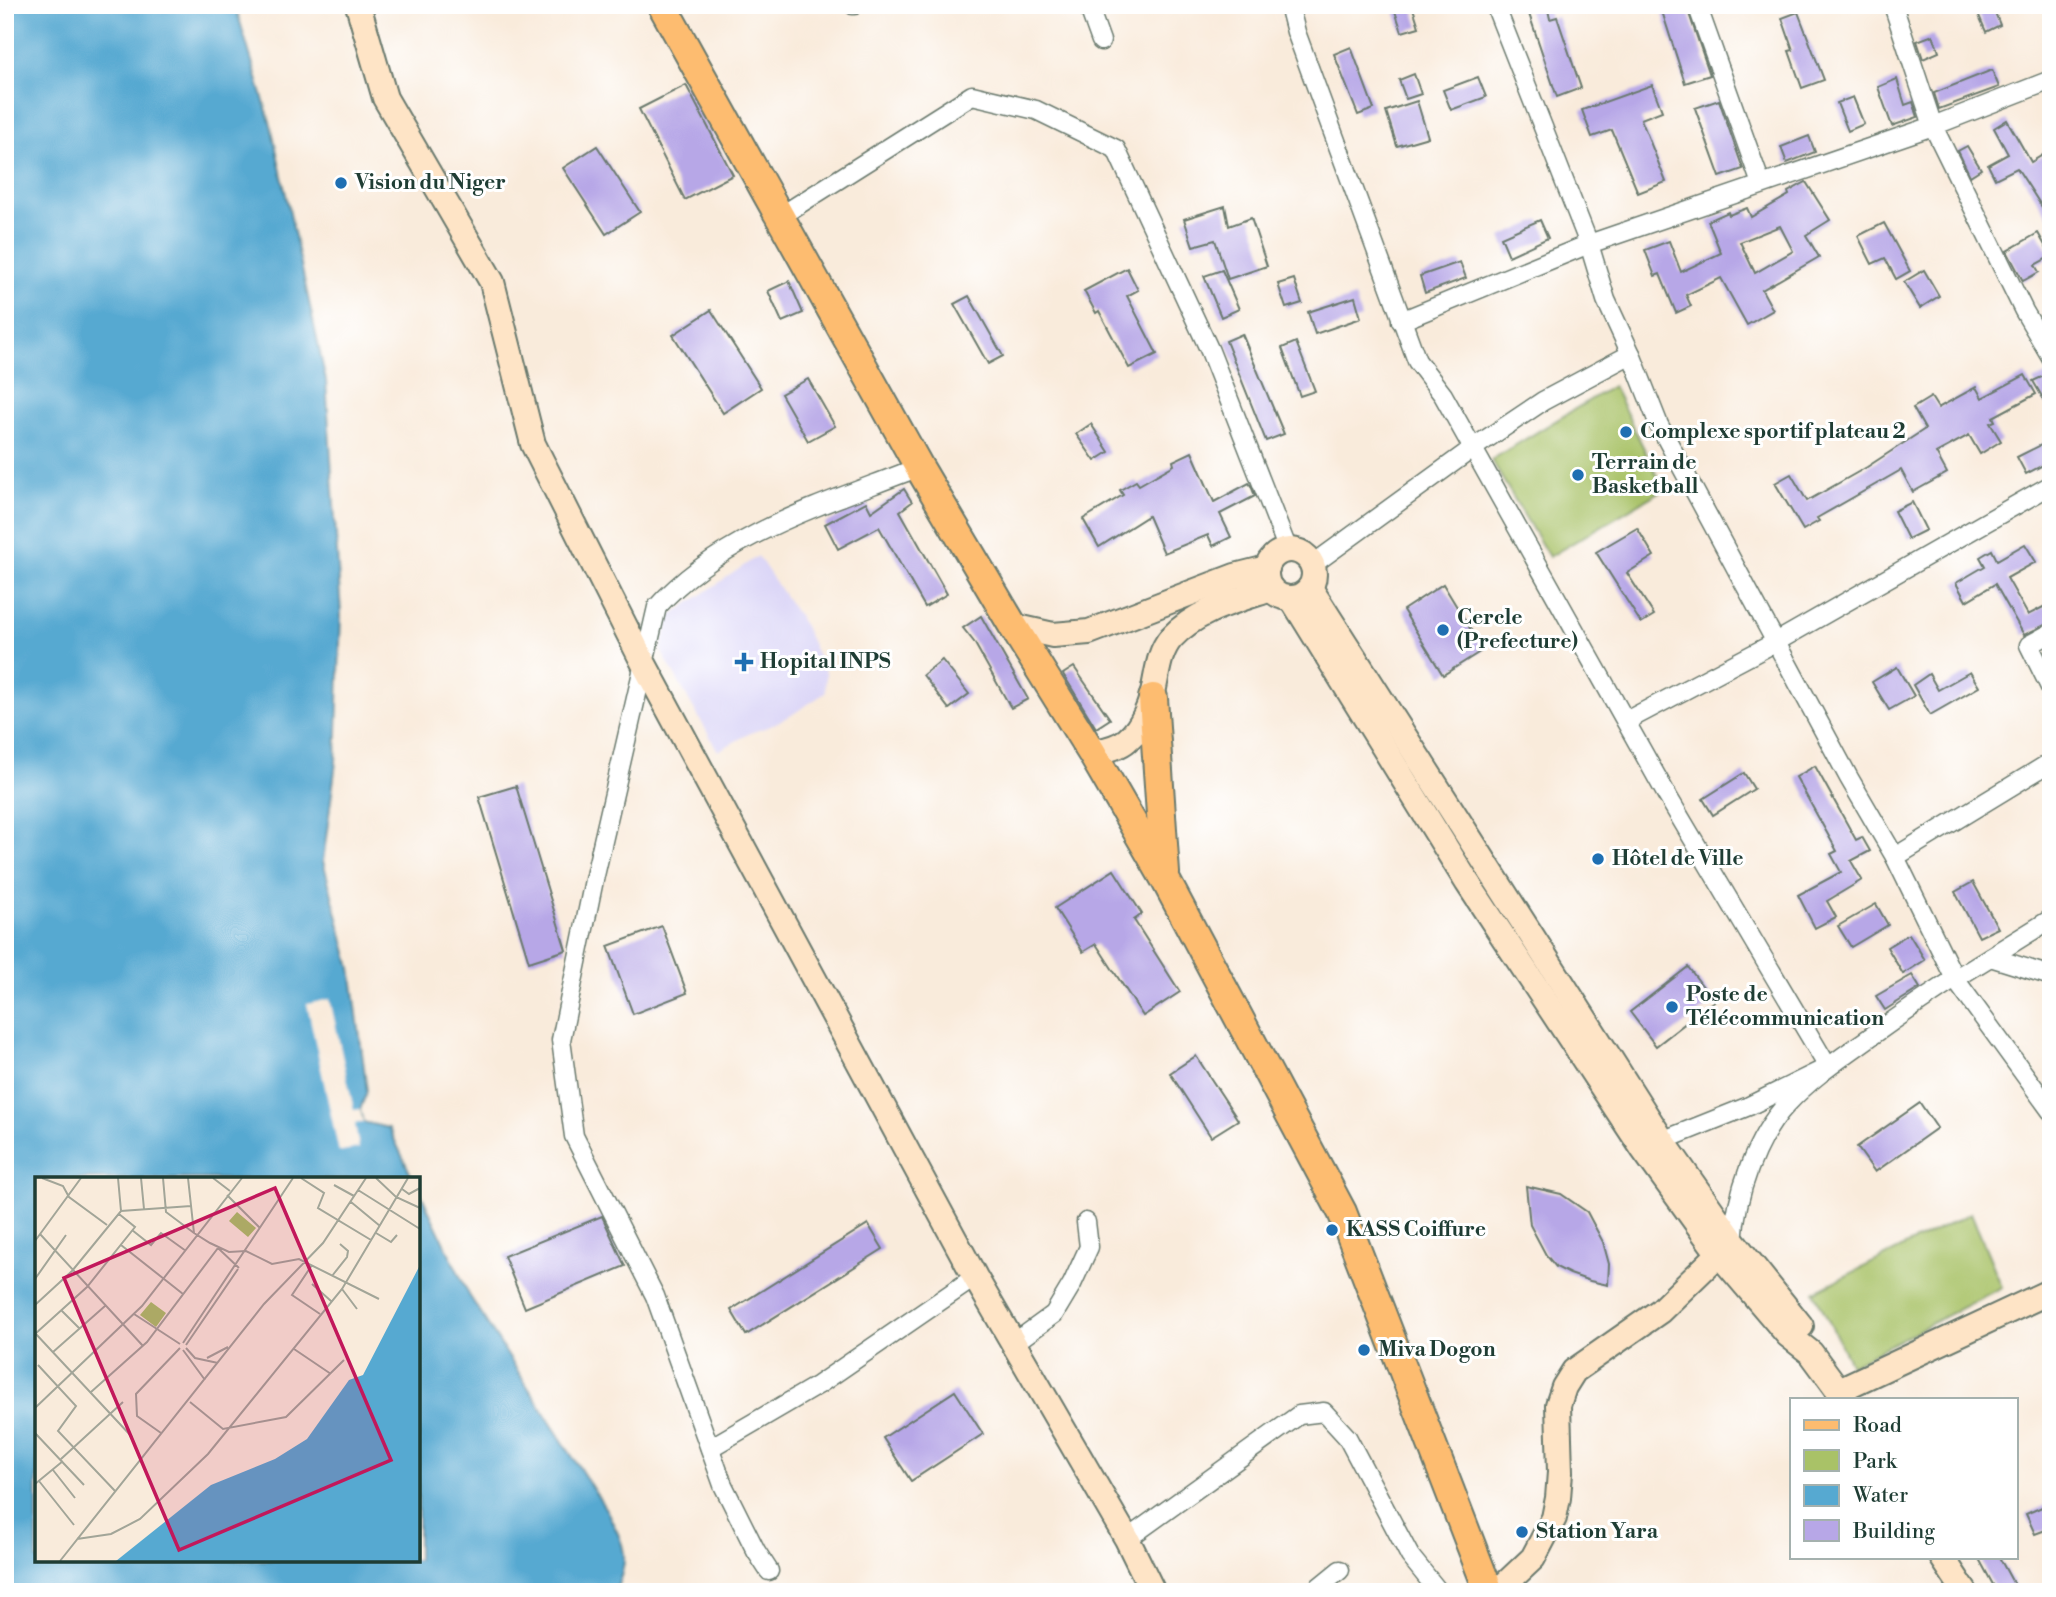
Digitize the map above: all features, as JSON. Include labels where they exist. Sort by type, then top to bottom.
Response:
[{"type":"main road","points":[[662,5],[919,467],[1093,754],[1165,879],[1342,1212],[1489,1592]]},
{"type":"main road","points":[[1153,698],[1165,879]]},
{"type":"street","points":[[358,5],[385,98],[492,282],[533,444],[644,664],[975,1277],[1127,1539],[1153,1592]]},
{"type":"street","points":[[1088,5],[1101,41]]},
{"type":"street","points":[[1289,5],[1296,32],[1417,361],[1443,395],[1626,721],[1828,1067]]},
{"type":"street","points":[[1495,5],[1589,244],[1606,300],[1659,425],[1849,778],[1895,856],[1955,979],[2051,1111]]},
{"type":"street","points":[[1697,5],[1761,184]]},
{"type":"street","points":[[1893,5],[1933,126],[2024,311],[2051,356]]},
{"type":"street","points":[[1401,321],[1589,244],[1933,126],[2051,80]]},
{"type":"street","points":[[779,217],[972,95],[1036,110],[1116,149],[1209,351],[1288,550],[1271,559],[1290,582],[1388,733],[1488,868],[1598,1061],[1652,1145],[1788,1335],[1811,1353],[1842,1395],[2051,1291]]},
{"type":"street","points":[[1093,754],[1127,741],[1138,729],[1153,698],[1159,660],[1168,640],[1187,623],[1219,606],[1290,582],[1473,448],[1543,401],[1631,354]]},
{"type":"street","points":[[769,1571],[756,1552],[723,1485],[655,1296],[574,1136],[561,1041],[594,880],[657,607],[671,591],[721,555],[770,526],[919,467]]},
{"type":"street","points":[[1626,721],[1776,642],[2051,485]]},
{"type":"street","points":[[1013,626],[1053,635],[1089,632],[1235,576],[1290,582]]},
{"type":"street","points":[[2051,633],[2029,645],[2051,689]]},
{"type":"street","points":[[1388,733],[1468,882],[1598,1061]]},
{"type":"street","points":[[1895,856],[2051,762]]},
{"type":"street","points":[[1468,882],[1488,868]]},
{"type":"street","points":[[1497,1592],[1533,1558],[1554,1518],[1560,1472],[1558,1405],[1564,1387],[1574,1371],[1660,1311],[1726,1247],[1754,1158],[1768,1129],[1787,1104],[1828,1067],[1955,979],[2051,919]]},
{"type":"street","points":[[1990,957],[2051,976]]},
{"type":"street","points":[[1652,1145],[1749,1106],[1828,1067]]},
{"type":"street","points":[[1014,1343],[1054,1314],[1072,1284],[1089,1247],[1086,1222]]},
{"type":"street","points":[[710,1448],[818,1385],[975,1277]]},
{"type":"street","points":[[1127,1539],[1299,1415],[1324,1412],[1347,1437],[1410,1556],[1439,1592]]},
{"type":"street","points":[[1943,1558],[1965,1592]]},
{"type":"street","points":[[1313,1592],[1340,1570]]},
{"type":"shaded area","name":"Hopital INPS","points":[[758,556],[802,622],[826,673],[825,693],[793,714],[718,751],[661,651],[669,617]]},
{"type":"green space","name":"Terrain de Basketball","points":[[1613,386],[1664,489],[1549,557],[1491,460]]},
{"type":"green space","points":[[1971,1213],[2002,1287],[1851,1365],[1814,1292]]},
{"type":"water","points":[[5,5],[235,5],[271,125],[326,381],[341,614],[336,762],[323,861],[351,968],[367,1091],[360,1110],[363,1122],[389,1128],[412,1177],[35,1177],[35,1562],[420,1562],[420,1192],[469,1295],[613,1522],[623,1550],[623,1568],[615,1592],[5,1592]]},
{"type":"pier","points":[[330,999],[354,1110],[360,1109],[363,1122],[355,1124],[359,1148],[339,1152],[307,1004]]},
{"type":"building","points":[[1393,5],[1412,5],[1419,27],[1402,32]]},
{"type":"building","points":[[1526,5],[1547,5],[1550,19],[1557,17],[1581,88],[1557,97]]},
{"type":"building","points":[[1660,5],[1686,5],[1710,75],[1685,83]]},
{"type":"building","points":[[1992,5],[2000,25],[1986,32],[1977,11]]},
{"type":"building","points":[[1798,12],[1824,80],[1802,88],[1789,51],[1793,50],[1782,18]]},
{"type":"building","points":[[1933,35],[1939,52],[1923,59],[1917,41]]},
{"type":"building","points":[[1351,47],[1374,109],[1358,115],[1334,54]]},
{"type":"building","points":[[1992,70],[1999,87],[1939,109],[1934,93]]},
{"type":"building","points":[[1414,74],[1421,94],[1406,99],[1399,80]]},
{"type":"building","points":[[1478,77],[1486,97],[1451,110],[1443,90]]},
{"type":"building","points":[[1897,79],[1905,105],[1913,102],[1918,117],[1892,126],[1878,87]]},
{"type":"building","points":[[686,85],[733,175],[685,200],[639,109]]},
{"type":"building","points":[[1652,85],[1662,111],[1641,119],[1666,182],[1638,193],[1612,130],[1592,137],[1582,110]]},
{"type":"building","points":[[1853,97],[1864,124],[1848,131],[1837,103]]},
{"type":"building","points":[[1719,100],[1743,169],[1720,177],[1695,108]]},
{"type":"building","points":[[1417,101],[1428,137],[1397,146],[1386,111]]},
{"type":"building","points":[[2007,120],[2031,162],[2051,150],[2051,221],[2017,168],[1995,179],[1988,165],[2008,154],[1994,128]]},
{"type":"building","points":[[1809,136],[1815,152],[1787,163],[1781,147]]},
{"type":"building","points":[[597,146],[640,212],[606,234],[563,168]]},
{"type":"building","points":[[1967,146],[1981,169],[1970,176],[1958,151]]},
{"type":"building","points":[[1806,182],[1830,220],[1806,235],[1819,257],[1762,290],[1773,310],[1747,325],[1721,278],[1686,295],[1691,306],[1676,313],[1660,274],[1655,276],[1645,250],[1669,241],[1681,272],[1721,253],[1708,221],[1728,212],[1729,215],[1747,208],[1751,217],[1789,195],[1788,192]],"holes":[[[1780,226],[1793,251],[1755,273],[1740,242]]]},
{"type":"building","points":[[1225,206],[1229,226],[1251,218],[1267,266],[1228,279],[1215,240],[1193,246],[1184,219]]},
{"type":"building","points":[[1540,220],[1548,238],[1509,256],[1501,237]]},
{"type":"building","points":[[1884,223],[1910,271],[1896,279],[1885,258],[1872,264],[1858,236]]},
{"type":"building","points":[[2038,233],[2051,256],[2035,265],[2039,272],[2023,281],[2007,251]]},
{"type":"building","points":[[1460,262],[1466,278],[1425,293],[1420,276]]},
{"type":"building","points":[[1127,268],[1138,290],[1127,296],[1157,354],[1129,368],[1099,311],[1096,313],[1084,291]]},
{"type":"building","points":[[1222,270],[1239,309],[1221,317],[1204,276]]},
{"type":"building","points":[[1924,270],[1939,296],[1920,308],[1904,282]]},
{"type":"building","points":[[1294,279],[1302,303],[1286,308],[1278,284]]},
{"type":"building","points":[[789,281],[803,313],[782,322],[768,291]]},
{"type":"building","points":[[969,296],[1003,356],[988,364],[954,304]]},
{"type":"building","points":[[1355,297],[1361,318],[1315,334],[1308,312]]},
{"type":"building","points":[[711,310],[761,388],[723,413],[673,335]]},
{"type":"building","points":[[1242,334],[1284,434],[1266,441],[1226,341]]},
{"type":"building","points":[[1296,342],[1315,391],[1300,396],[1282,348]]},
{"type":"building","points":[[2025,375],[2036,394],[1993,417],[1995,421],[1990,423],[2001,441],[1980,454],[1969,435],[1936,453],[1947,473],[1913,492],[1901,470],[1817,518],[1819,521],[1803,530],[1775,483],[1791,474],[1807,501],[1867,467],[1925,429],[1913,408],[1931,397],[1938,408],[1976,387],[1982,398]]},
{"type":"building","points":[[2046,375],[2051,384],[2051,412],[2033,381]]},
{"type":"building","points":[[808,379],[835,426],[808,441],[781,394]]},
{"type":"building","points":[[1091,424],[1109,452],[1095,461],[1076,434]]},
{"type":"building","points":[[2051,440],[2051,461],[2026,474],[2017,457]]},
{"type":"building","points":[[1192,452],[1214,502],[1249,483],[1251,486],[1255,496],[1220,514],[1231,537],[1213,546],[1208,535],[1164,553],[1148,516],[1099,547],[1083,519],[1123,495],[1120,490],[1136,481],[1139,485],[1174,465],[1173,461]]},
{"type":"building","points":[[904,489],[912,502],[900,511],[947,594],[925,607],[879,527],[838,549],[825,524],[866,502],[871,512]]},
{"type":"building","points":[[1912,502],[1926,530],[1908,539],[1894,511]]},
{"type":"building","points":[[1637,528],[1654,556],[1627,573],[1654,615],[1641,623],[1596,552]]},
{"type":"building","points":[[2025,544],[2036,562],[2007,578],[2028,615],[2051,603],[2051,622],[2024,635],[1995,584],[1966,601],[1956,583],[1985,566],[1980,557],[1992,550],[1997,560]]},
{"type":"building","name":"Cercle (Prefecture)","points":[[1443,584],[1483,650],[1443,675],[1403,610]]},
{"type":"building","points":[[981,616],[1028,699],[1011,708],[974,642],[963,628]]},
{"type":"building","points":[[942,660],[969,694],[949,709],[923,675]]},
{"type":"building","points":[[1074,667],[1110,719],[1096,728],[1063,674]]},
{"type":"building","points":[[1897,667],[1914,696],[1889,710],[1872,682]]},
{"type":"building","points":[[1970,672],[1979,687],[1930,715],[1913,685],[1929,674],[1938,690]]},
{"type":"building","points":[[1815,766],[1856,840],[1862,837],[1870,851],[1851,861],[1862,880],[1827,901],[1836,917],[1815,928],[1798,895],[1841,872],[1831,854],[1837,851],[1796,777]]},
{"type":"building","points":[[1744,773],[1754,789],[1713,815],[1703,799]]},
{"type":"building","points":[[516,786],[566,950],[529,962],[479,797]]},
{"type":"building","points":[[1114,870],[1142,914],[1134,920],[1180,992],[1143,1016],[1096,944],[1083,952],[1055,908]]},
{"type":"building","points":[[1973,882],[1998,928],[1979,937],[1955,892]]},
{"type":"building","points":[[1876,904],[1888,925],[1851,947],[1838,926]]},
{"type":"building","points":[[662,926],[687,993],[633,1014],[608,946]]},
{"type":"building","points":[[1909,934],[1925,960],[1903,974],[1887,947]]},
{"type":"building","name":"Poste de Télécommunication","points":[[1688,967],[1714,1001],[1656,1046],[1630,1012]]},
{"type":"building","points":[[1912,975],[1920,988],[1885,1010],[1876,996]]},
{"type":"building","points":[[1196,1056],[1238,1120],[1211,1137],[1170,1073]]},
{"type":"building","points":[[1920,1103],[1937,1128],[1875,1172],[1857,1147]]},
{"type":"building","points":[[1526,1186],[1561,1194],[1587,1212],[1603,1242],[1609,1264],[1608,1285],[1570,1274],[1556,1267],[1546,1255],[1530,1225]]},
{"type":"building","points":[[602,1216],[625,1266],[525,1308],[504,1256]]},
{"type":"building","points":[[868,1224],[883,1249],[746,1335],[731,1310]]},
{"type":"building","points":[[955,1391],[983,1434],[911,1481],[883,1438]]},
{"type":"building","points":[[2051,1503],[2051,1528],[2035,1534],[2026,1514]]},
{"type":"building","points":[[1979,1558],[2000,1558],[2018,1592],[1997,1592]]},
{"type":"place","name":"Vision du Niger","points":[[341,183]]},
{"type":"place","name":"Complexe sportif plateau 2","points":[[1626,432]]},
{"type":"place","name":"Terrain de Basketball","points":[[1578,475]]},
{"type":"place","name":"Cercle (Prefecture)","points":[[1443,630]]},
{"type":"place","name":"Hopital INPS","points":[[744,662]]},
{"type":"place","name":"Hôtel de Ville","points":[[1598,859]]},
{"type":"place","name":"Poste de Télécommunication","points":[[1672,1007]]},
{"type":"place","name":"KASS Coiffure","points":[[1332,1230]]},
{"type":"place","name":"Miva Dogon","points":[[1364,1350]]},
{"type":"place","name":"Station Yara","points":[[1522,1532]]}]
